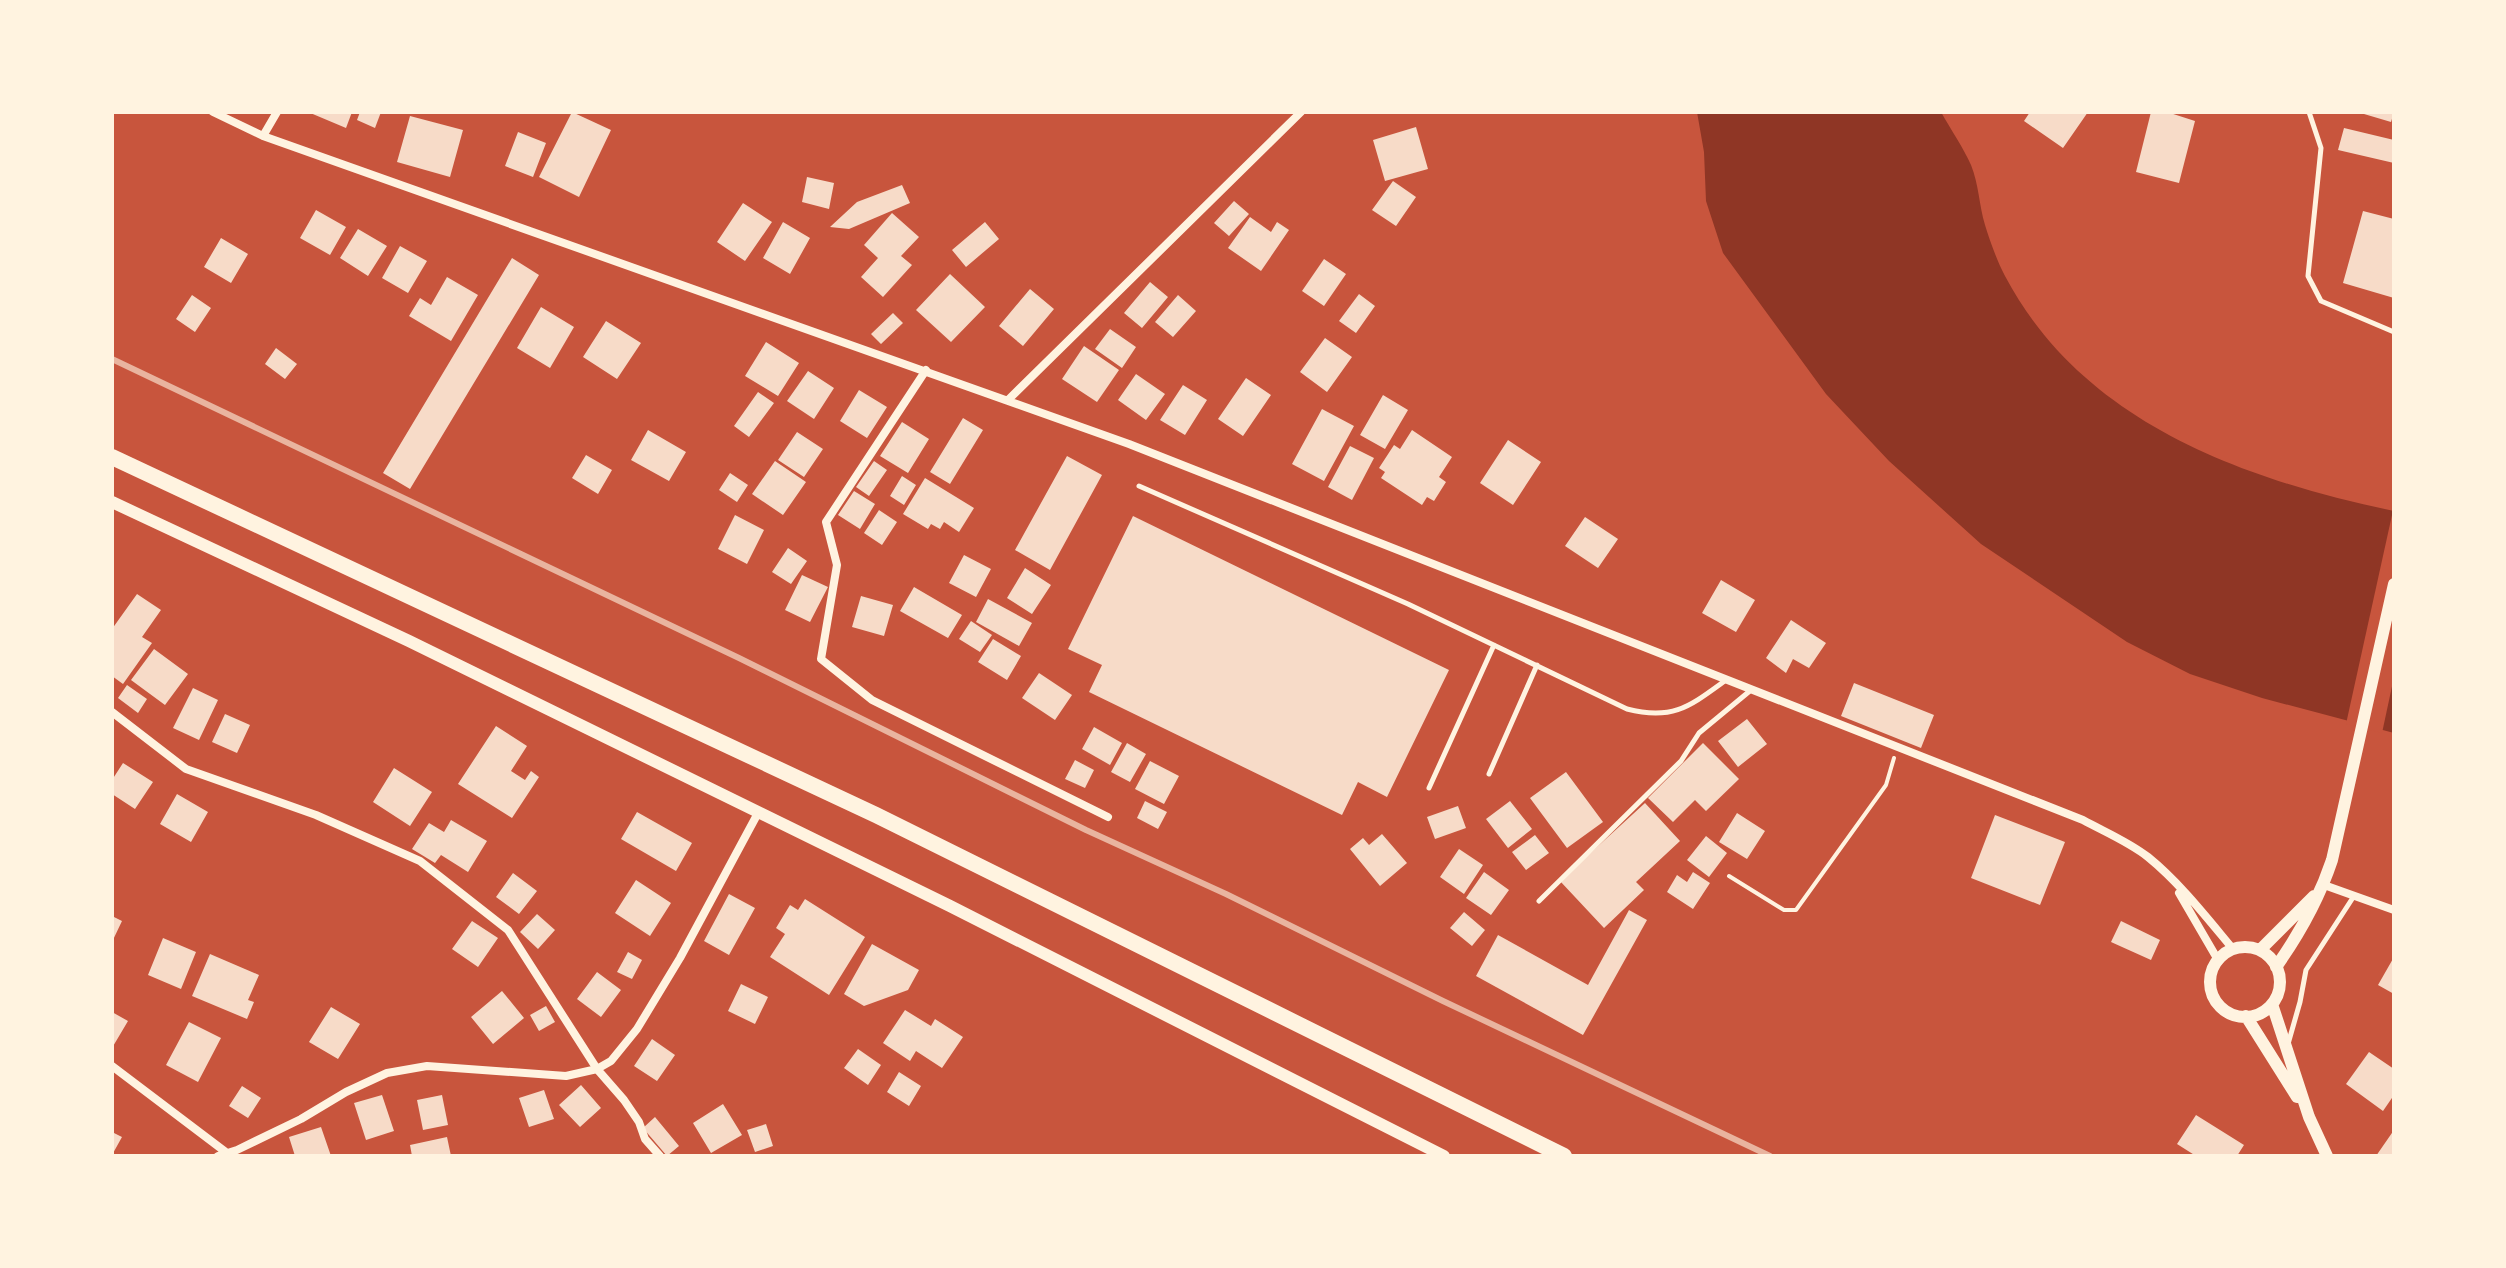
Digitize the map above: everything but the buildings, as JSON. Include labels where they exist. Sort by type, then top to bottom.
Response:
[{"type":"highway","points":[[112,457],[876,815],[1564,1156]]},
{"type":"street","points":[[213,112],[263,136],[926,370],[1173,461],[2083,820],[2124,841],[2168,875],[2233,949]]},
{"type":"street","points":[[263,136],[277,112]]},
{"type":"street","points":[[1008,400],[1301,112]]},
{"type":"street","points":[[926,370],[826,522],[837,565],[821,659],[872,700],[1108,817]]},
{"type":"street","points":[[112,502],[409,641],[936,899],[1444,1156]]},
{"type":"street","points":[[2276,967],[2300,932],[2324,885],[2341,825],[2394,584]]},
{"type":"street","points":[[112,712],[186,769],[316,815],[420,861],[508,930],[597,1069],[624,1100],[639,1122],[645,1139],[660,1156]]},
{"type":"street","points":[[112,1066],[222,1155],[301,1119],[346,1092],[387,1073],[427,1066],[566,1076],[597,1069],[611,1061],[637,1029],[680,958],[758,813]]},
{"type":"street","points":[[2168,875],[2218,960]]},
{"type":"street","points":[[2324,885],[2394,910]]},
{"type":"street","points":[[2260,950],[2324,885]]},
{"type":"street","points":[[2233,949],[2260,950],[2272,959],[2276,967],[2279,988],[2272,1004],[2258,1014],[2235,1015],[2216,1002],[2210,981],[2218,960],[2233,949]]},
{"type":"street","points":[[2272,1004],[2309,1117],[2327,1156]]},
{"type":"street","points":[[2246,1016],[2309,1117]]},
{"type":"lane","points":[[2309,112],[2321,148],[2308,276],[2321,301],[2394,332]]},
{"type":"lane","points":[[1139,486],[1394,598],[1627,709],[1648,714],[1679,711],[1727,680]]},
{"type":"lane","points":[[1429,788],[1494,645]]},
{"type":"lane","points":[[1489,774],[1537,665]]},
{"type":"lane","points":[[1539,901],[1681,761],[1699,733],[1752,690]]},
{"type":"lane","points":[[2286,1049],[2306,970],[2354,896]]},
{"type":"path","points":[[1729,876],[1784,910],[1796,910],[1886,785],[1898,749]]},
{"type":"shaded area","points":[[1697,112],[1941,112],[1971,165],[1985,225],[2005,276],[2038,327],[2077,370],[2122,406],[2171,436],[2224,461],[2337,498],[2394,511],[2394,733],[2262,698],[2190,674],[2127,642],[1981,544],[1889,461],[1826,394],[1723,253],[1706,201],[1704,152]]},
{"type":"pier","points":[[2394,506],[2394,677],[2382,733],[2346,724]]},
{"type":"railway","points":[[112,359],[739,658],[1086,830],[1226,894],[1770,1156]]}]
